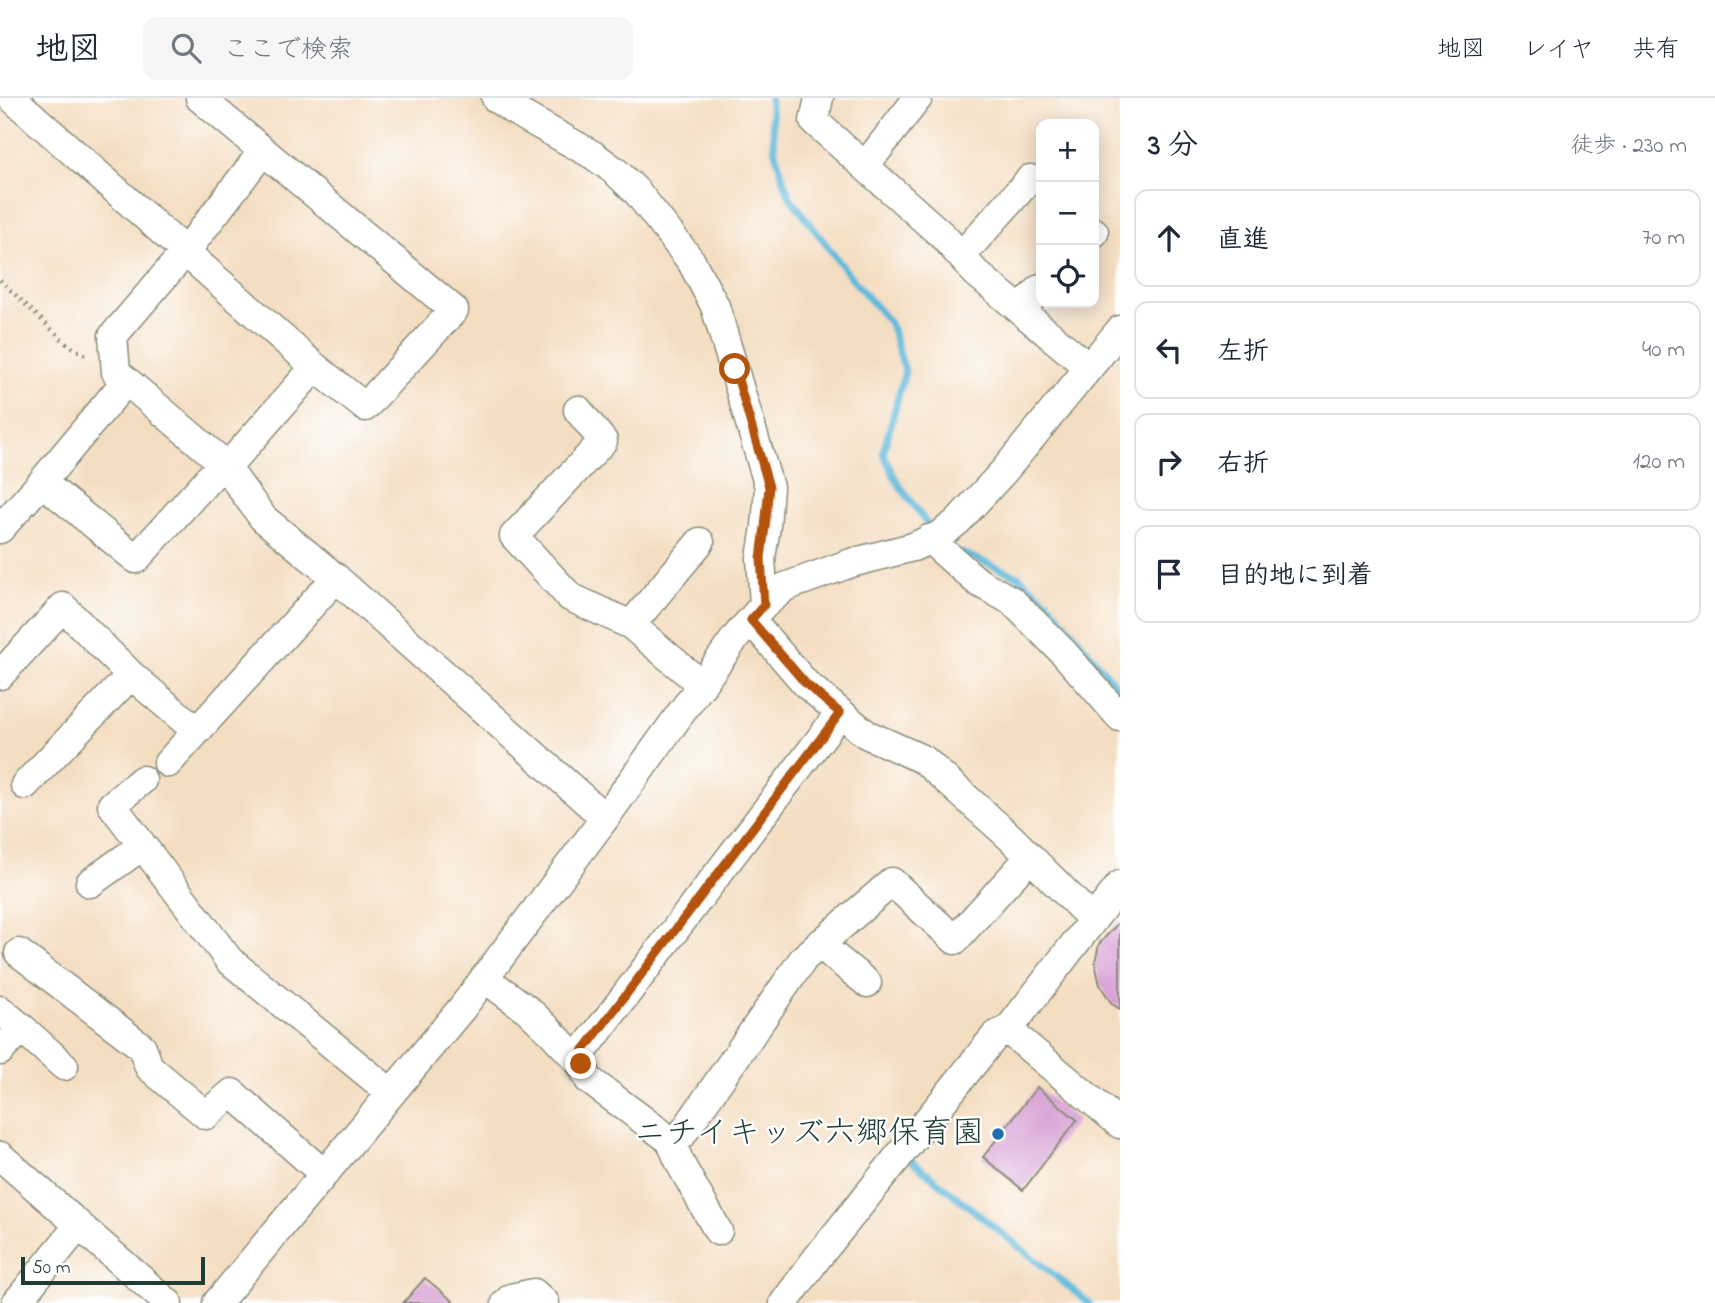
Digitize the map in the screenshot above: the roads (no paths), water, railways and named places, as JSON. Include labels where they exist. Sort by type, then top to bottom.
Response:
[{"type":"street","points":[[12,98],[315,367],[365,407],[454,310],[200,98]]},
{"type":"street","points":[[496,98],[593,155],[615,171],[637,192],[691,261],[715,306],[769,487],[758,612],[806,684],[866,734],[924,760],[1011,838],[1093,920]]},
{"type":"street","points":[[819,98],[814,121],[944,237],[976,272],[1089,368]]},
{"type":"street","points":[[864,166],[918,98]]},
{"type":"street","points":[[263,151],[186,251],[113,336],[121,377],[223,463],[263,518],[336,578],[604,818]]},
{"type":"street","points":[[961,256],[1030,179]]},
{"type":"street","points":[[1020,310],[1036,293]]},
{"type":"street","points":[[217,1303],[462,1008],[736,637],[758,612],[785,587],[851,563],[913,547],[940,535],[957,522],[1004,471],[1120,330]]},
{"type":"street","points":[[42,482],[136,559],[223,463],[235,458],[315,367]]},
{"type":"street","points":[[0,529],[42,482],[121,377]]},
{"type":"street","points":[[578,410],[603,441],[514,536],[570,597],[631,625],[702,685]]},
{"type":"street","points":[[929,539],[978,582],[1012,601],[1064,653],[1120,717]]},
{"type":"street","points":[[631,625],[700,542]]},
{"type":"street","points":[[168,763],[336,578]]},
{"type":"street","points":[[0,676],[63,607],[131,675],[197,731]]},
{"type":"street","points":[[25,785],[131,675]]},
{"type":"street","points":[[577,1059],[840,713]]},
{"type":"street","points":[[142,780],[112,806],[229,960],[391,1093]]},
{"type":"street","points":[[90,883],[142,846]]},
{"type":"street","points":[[670,1140],[681,1136],[804,958],[892,882],[955,940],[1030,857]]},
{"type":"street","points":[[783,1303],[996,1035],[1008,1030],[1120,885]]},
{"type":"street","points":[[819,944],[867,983]]},
{"type":"street","points":[[19,953],[142,1047],[149,1067],[206,1115],[232,1093],[324,1174]]},
{"type":"street","points":[[484,978],[528,1010],[577,1059],[589,1080],[670,1140],[681,1165],[719,1231]]},
{"type":"street","points":[[0,1010],[64,1066]]},
{"type":"street","points":[[0,1051],[22,1028]]},
{"type":"street","points":[[1008,1030],[1120,1125]]},
{"type":"street","points":[[0,1156],[168,1303]]},
{"type":"street","points":[[16,1303],[79,1225]]},
{"type":"street","points":[[506,1303],[511,1298],[534,1293],[545,1303]]},
{"type":"waterway","points":[[770,98],[775,152],[789,196],[853,280],[890,323],[905,371],[883,453],[896,480],[933,533]]},
{"type":"waterway","points":[[962,553],[1018,576],[1049,603],[1120,691]]},
{"type":"waterway","points":[[907,1157],[1089,1303]]},
{"type":"place","name":"ニチイキッズ六郷保育園","points":[[998,1134]]}]
